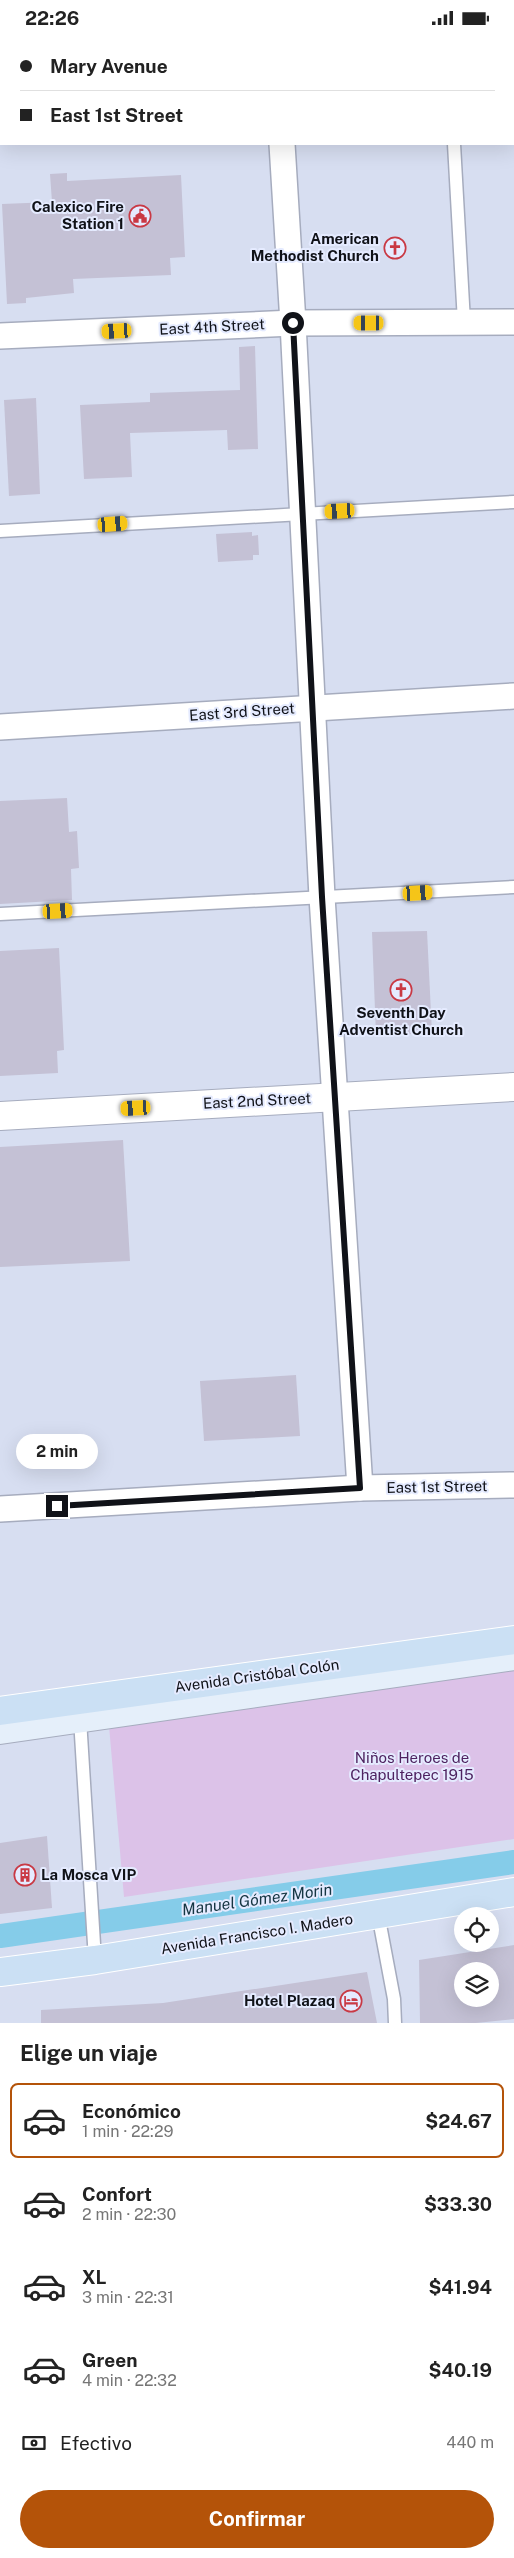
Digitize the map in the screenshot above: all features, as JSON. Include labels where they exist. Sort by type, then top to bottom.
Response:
[{"type":"main road","name":"Avenida Cristóbal Colón","points":[[0,1711],[514,1640]]},
{"type":"main road","points":[[0,1729],[514,1656]]},
{"type":"main road","name":"Avenida Francisco I. Madero","points":[[0,1972],[95,1960],[514,1892]]},
{"type":"street","points":[[282,145],[322,897],[360,1488]]},
{"type":"street","name":"East 4th Street","points":[[0,336],[293,323],[514,322]]},
{"type":"street","name":"East 3rd Street","points":[[0,727],[514,696]]},
{"type":"street","name":"East 2nd Street","points":[[0,1115],[514,1087]]},
{"type":"street","name":"East 1st Street","points":[[0,1509],[360,1488],[514,1485]]},
{"type":"lane","points":[[454,145],[464,322]]},
{"type":"lane","points":[[0,531],[302,512],[514,502]]},
{"type":"lane","points":[[0,914],[514,887]]},
{"type":"lane","points":[[80,1719],[95,1960]]},
{"type":"lane","points":[[378,1914],[394,1999],[395,2023]]},
{"type":"green space","name":"Niños Heroes de Chapultepec 1915","points":[[514,1664],[514,1839],[124,1897],[109,1726]]},
{"type":"building","points":[[67,173],[67,181],[181,175],[185,257],[170,258],[171,275],[73,279],[74,293],[26,298],[26,303],[7,304],[2,204],[52,202],[50,174]]},
{"type":"building","points":[[255,346],[258,449],[228,450],[227,430],[130,433],[132,477],[84,479],[80,405],[150,402],[150,393],[240,390],[239,347]]},
{"type":"building","points":[[36,398],[40,494],[9,496],[4,400]]},
{"type":"building","points":[[252,532],[252,536],[258,535],[259,555],[253,555],[253,560],[218,562],[216,534]]},
{"type":"building","points":[[67,798],[69,832],[77,831],[79,868],[71,869],[72,900],[0,904],[0,801]]},
{"type":"building","points":[[427,931],[432,1033],[376,1036],[372,932]]},
{"type":"building","points":[[59,948],[64,1050],[57,1051],[58,1073],[0,1076],[0,951]]},
{"type":"building","points":[[123,1140],[130,1261],[0,1267],[0,1147]]},
{"type":"building","points":[[296,1375],[300,1436],[204,1441],[200,1381]]},
{"type":"building","name":"La Mosca VIP","points":[[47,1836],[52,1908],[0,1914],[0,1843]]},
{"type":"building","points":[[514,1945],[514,2019],[476,2023],[420,2023],[419,1960],[470,1952],[499,1952],[499,1947]]},
{"type":"building","points":[[367,1972],[377,2023],[41,2023],[41,2010],[163,2003]]},
{"type":"waterway","name":"Manuel Gómez Morin","points":[[0,1936],[514,1862]]},
{"type":"place","name":"Calexico Fire Station 1","points":[[140,216]]},
{"type":"place","name":"American Methodist Church","points":[[395,248]]},
{"type":"place","name":"Seventh Day Adventist Church","points":[[401,990]]},
{"type":"place","name":"La Mosca VIP","points":[[25,1875]]},
{"type":"place","name":"Hotel Plazaq","points":[[351,2001]]},
{"type":"route","points":[[57,1506],[360,1488],[311,707],[293,323]]}]
